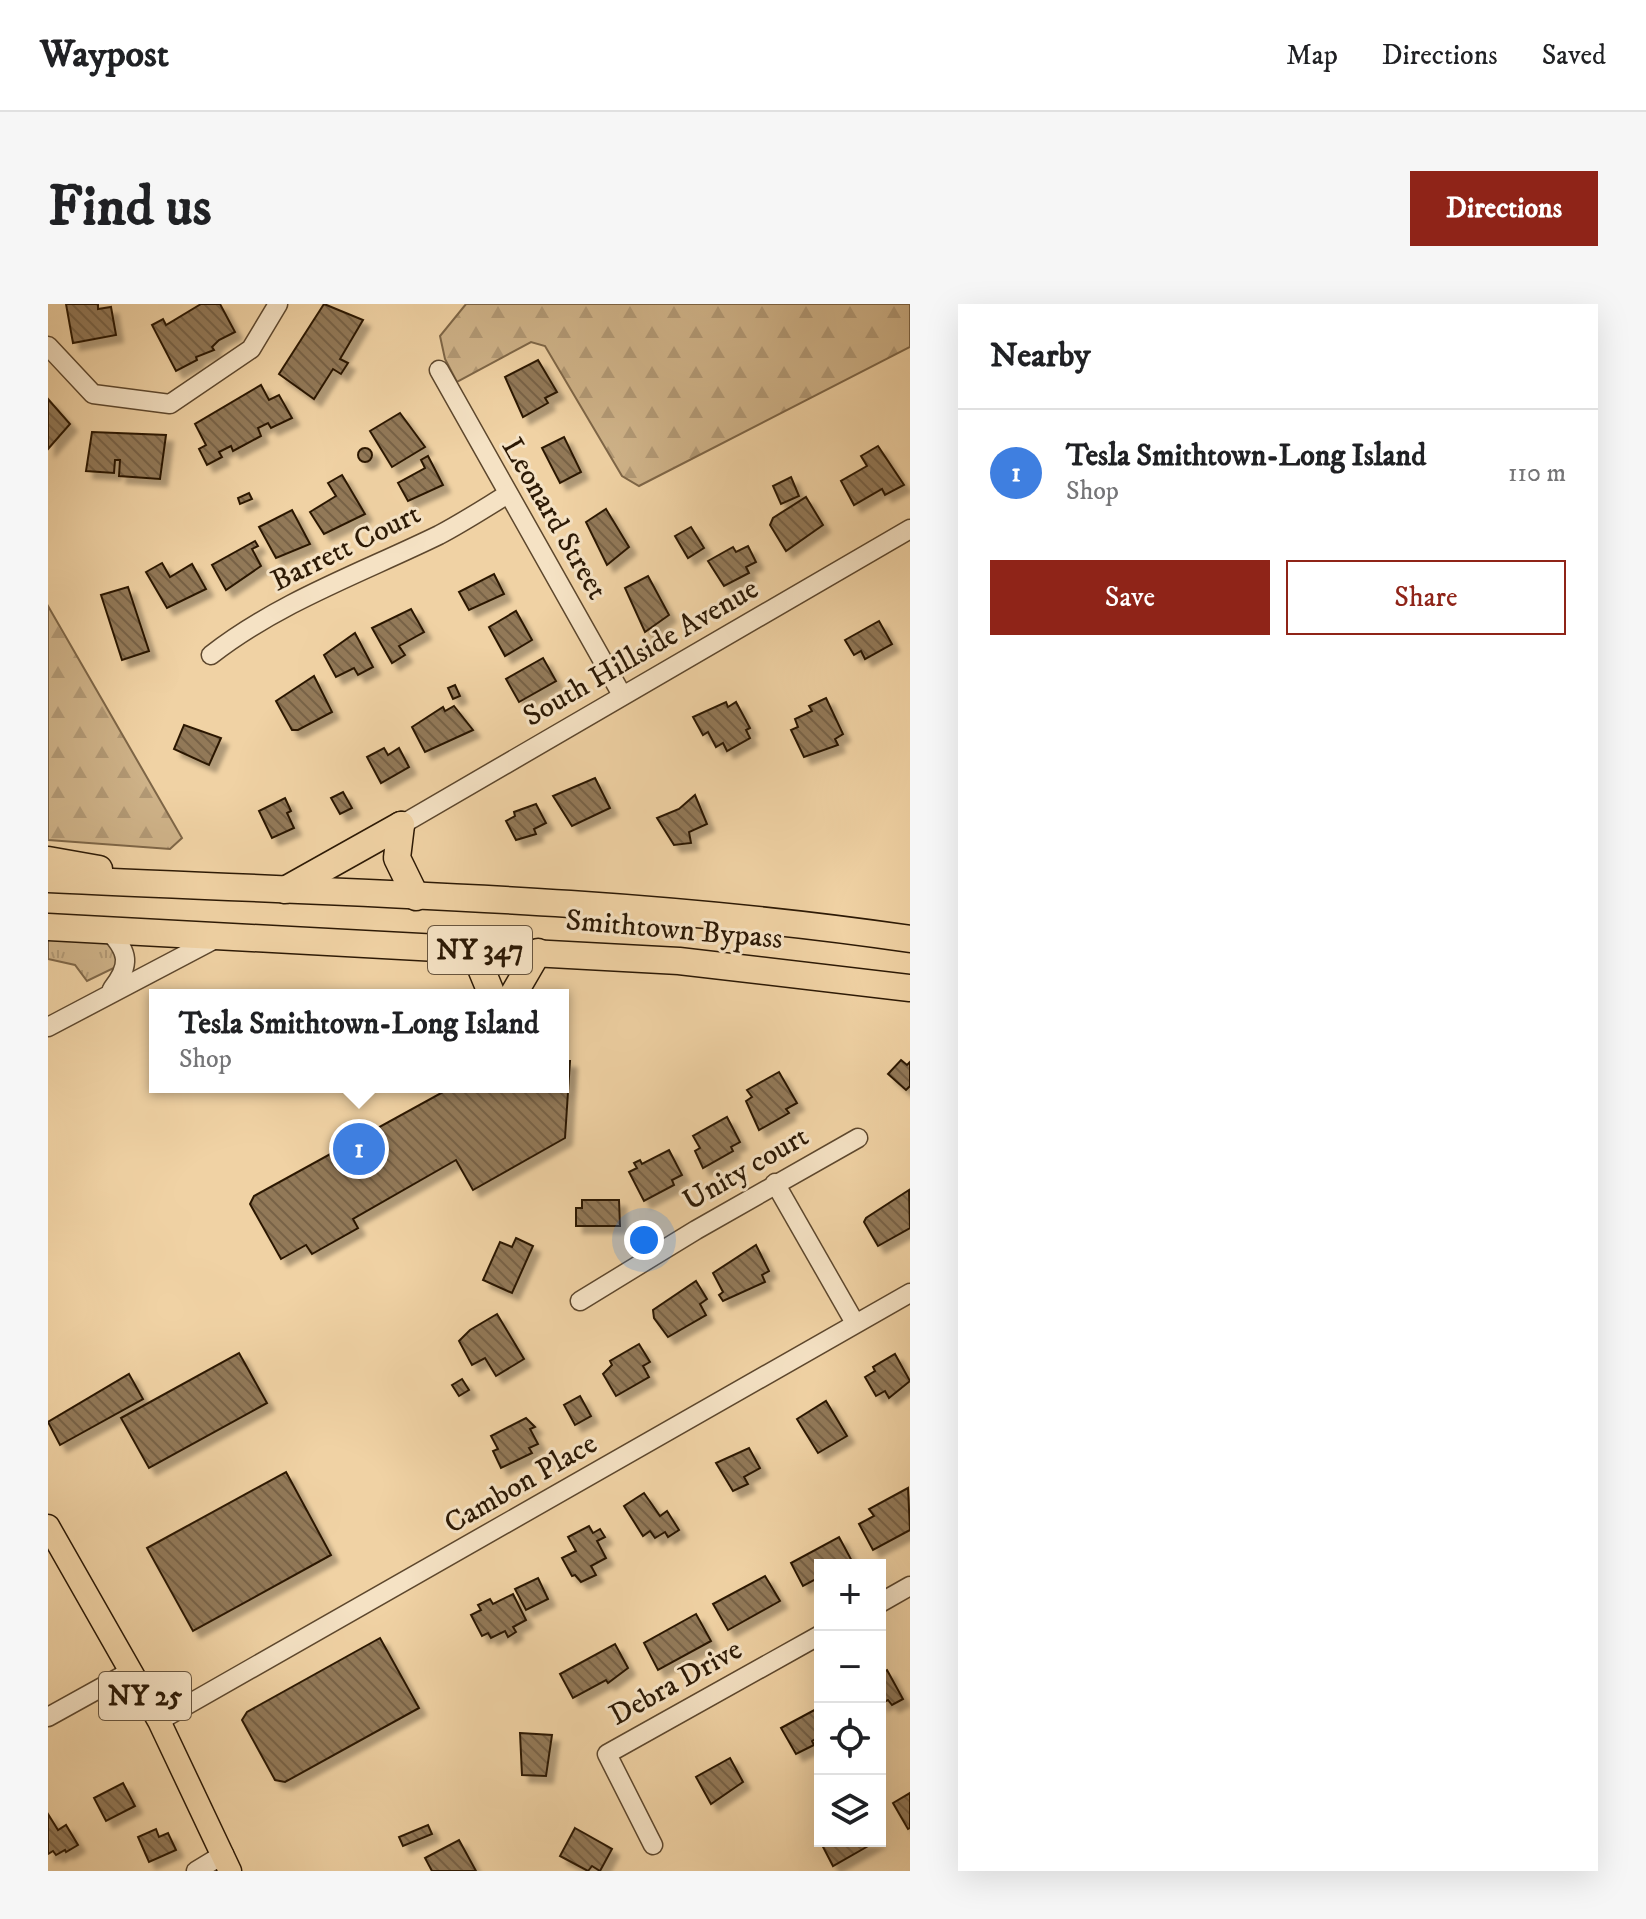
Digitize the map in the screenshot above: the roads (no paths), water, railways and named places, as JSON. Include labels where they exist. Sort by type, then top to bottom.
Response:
[{"type":"highway","points":[[285,891],[401,825]]},
{"type":"highway","points":[[401,825],[397,858],[416,897]]},
{"type":"highway","points":[[48,860],[173,885]]},
{"type":"highway","name":"Smithtown Bypass","points":[[48,879],[696,914],[910,939]]},
{"type":"highway","name":"Smithtown Bypass","points":[[48,927],[538,952],[743,967],[910,988]]},
{"type":"highway","points":[[473,949],[490,989]]},
{"type":"highway","points":[[516,989],[538,952]]},
{"type":"main road","name":"NY 25","points":[[48,1526],[159,1721],[227,1863]]},
{"type":"street","points":[[48,346],[93,394],[170,404],[251,349],[278,304]]},
{"type":"street","name":"Leonard Street","points":[[439,370],[622,695]]},
{"type":"street","name":"Barrett Court","points":[[211,655],[242,631],[338,580],[440,534],[508,494]]},
{"type":"street","name":"South Hillside Avenue","points":[[401,825],[910,529]]},
{"type":"street","points":[[108,930],[124,947],[127,961],[122,976],[110,992]]},
{"type":"street","points":[[48,1027],[220,936]]},
{"type":"street","name":"Unity court","points":[[580,1301],[775,1183],[858,1138]]},
{"type":"street","points":[[775,1183],[855,1323]]},
{"type":"street","name":"Cambon Place","points":[[159,1721],[503,1528],[910,1293]]},
{"type":"street","points":[[886,1600],[910,1586]]},
{"type":"street","name":"Debra Drive","points":[[653,1845],[607,1754],[814,1638]]},
{"type":"street","points":[[48,1717],[131,1671]]},
{"type":"street","points":[[196,1871],[227,1863]]},
{"type":"place","name":"Tesla Smithtown-Long Island","points":[[359,1149]]}]
